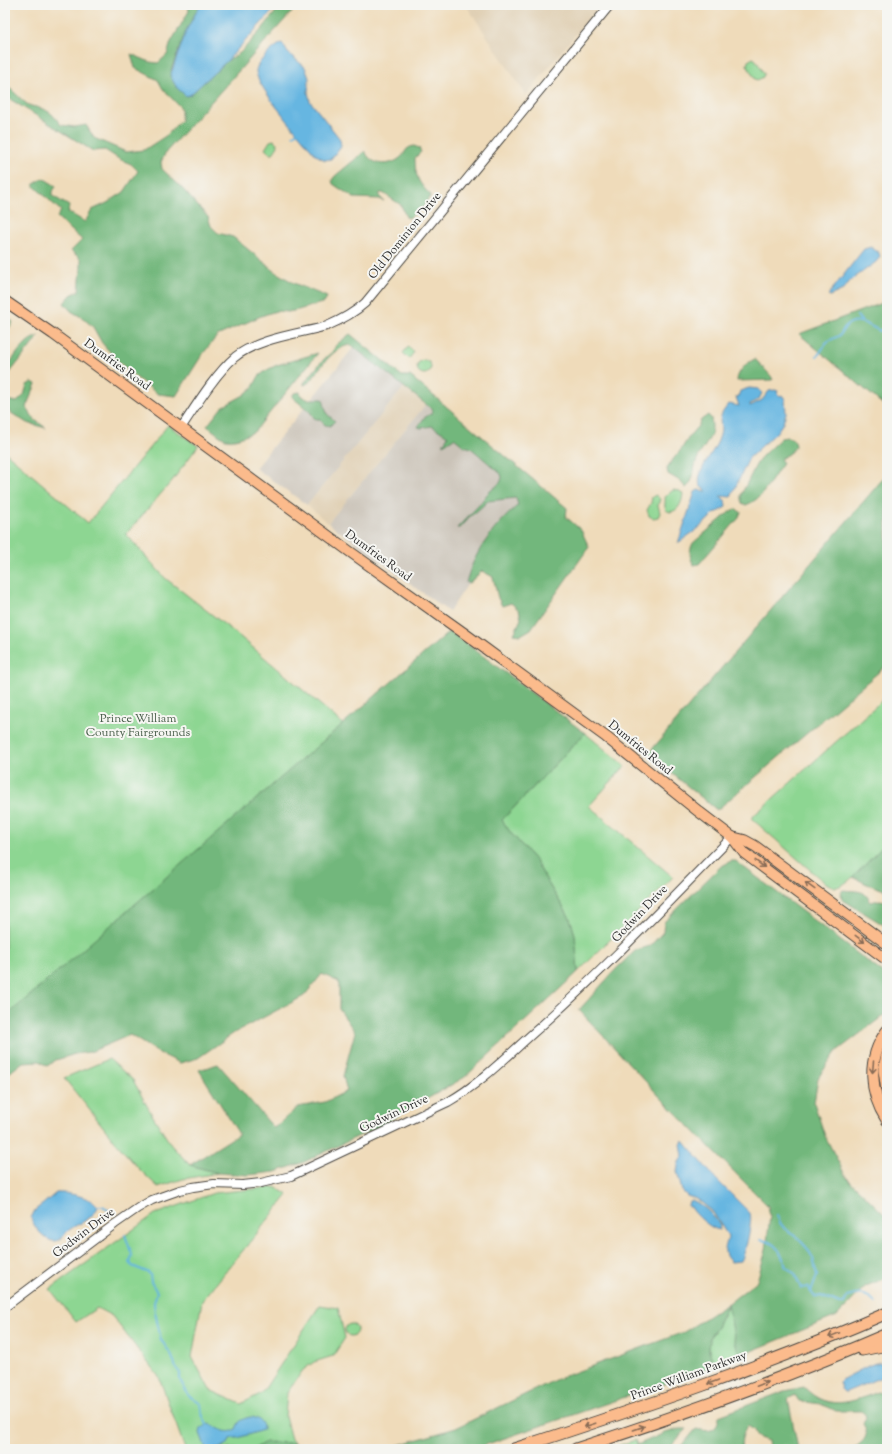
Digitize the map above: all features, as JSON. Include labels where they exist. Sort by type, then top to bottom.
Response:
[{"type":"highway","points":[[887,1031],[874,1055],[872,1072],[878,1104],[887,1120]]},
{"type":"highway","points":[[887,1054],[884,1070],[887,1091]]},
{"type":"highway","name":"Prince William Parkway","points":[[514,1449],[694,1389],[798,1350],[887,1312]]},
{"type":"highway","points":[[576,1449],[698,1408],[887,1334]]},
{"type":"highway","points":[[816,1363],[887,1345]]},
{"type":"main road","name":"Dumfries Road","points":[[5,301],[53,334],[606,737],[732,837],[744,853],[887,960]]},
{"type":"main road","name":"Dumfries Road","points":[[732,837],[744,840],[755,846],[887,944]]},
{"type":"street","name":"Old Dominion Drive","points":[[181,428],[220,372],[236,356],[261,343],[335,323],[356,311],[365,303],[610,5]]},
{"type":"street","name":"Godwin Drive","points":[[5,1307],[125,1217],[152,1200],[193,1187],[214,1184],[244,1185],[261,1183],[291,1176],[448,1102],[463,1093],[485,1076],[581,990],[732,837]]},
{"type":"shaded area","points":[[466,5],[600,5],[526,95]]},
{"type":"shaded area","points":[[354,347],[404,387],[307,505],[255,468]]},
{"type":"shaded area","points":[[404,387],[426,404],[328,523],[307,505]]},
{"type":"shaded area","points":[[426,404],[531,490],[449,612],[328,523]]},
{"type":"green space","points":[[188,5],[200,5],[187,29],[171,70],[186,96],[190,95],[227,61],[240,53],[263,28],[281,5],[298,5],[166,152],[161,162],[162,169],[179,185],[208,217],[211,226],[218,233],[233,237],[277,273],[296,284],[327,297],[325,302],[298,310],[288,312],[276,311],[261,316],[217,336],[202,355],[176,396],[158,394],[133,375],[102,343],[93,327],[83,318],[71,311],[64,303],[71,295],[79,291],[81,259],[71,251],[82,240],[57,217],[61,211],[33,185],[43,178],[56,186],[51,195],[69,206],[68,212],[85,222],[92,210],[107,203],[124,192],[138,171],[131,164],[119,159],[105,150],[93,151],[5,96],[5,86],[28,105],[49,112],[61,125],[75,127],[86,125],[94,138],[126,152],[144,150],[167,135],[181,120],[181,108],[163,89],[158,80],[135,68],[131,54],[150,62],[158,63],[167,55],[171,42],[189,11]]},
{"type":"green space","points":[[753,58],[756,60],[764,74],[763,77],[758,80],[755,79],[747,65],[748,61]]},
{"type":"green space","points":[[274,140],[278,146],[272,155],[265,149],[270,141]]},
{"type":"green space","points":[[414,146],[419,148],[421,152],[415,158],[418,179],[431,195],[423,207],[409,218],[406,217],[401,205],[383,193],[380,193],[379,196],[384,201],[379,199],[354,198],[333,184],[332,180],[335,176],[365,151],[371,160],[381,164],[386,164],[396,161],[407,149]]},
{"type":"green space","points":[[887,301],[887,408],[799,334]]},
{"type":"green space","points":[[5,315],[13,322],[5,334]]},
{"type":"green space","points":[[350,334],[402,376],[410,376],[567,508],[566,517],[581,530],[589,547],[531,629],[521,635],[514,634],[521,619],[519,610],[511,603],[502,606],[498,598],[493,577],[482,571],[469,583],[466,583],[474,560],[486,540],[518,505],[516,498],[488,501],[468,518],[464,524],[457,528],[479,505],[488,493],[500,483],[502,478],[501,474],[471,448],[464,446],[454,438],[443,445],[448,436],[432,426],[421,428],[418,427],[424,418],[432,413],[433,410],[351,345],[337,350],[322,365],[311,380],[304,385],[322,361],[333,351],[336,345]]},
{"type":"green space","points":[[39,336],[5,379],[5,363],[8,365],[25,344]]},
{"type":"green space","points":[[408,347],[414,352],[409,359],[403,353]]},
{"type":"green space","points":[[318,353],[255,431],[241,437],[226,439],[207,426],[222,407],[244,395],[253,387],[259,376],[267,370],[277,365]]},
{"type":"green space","points":[[755,359],[773,380],[737,381],[737,378],[743,368]]},
{"type":"green space","points":[[424,360],[429,362],[431,367],[429,372],[424,374],[419,372],[417,367],[419,362]]},
{"type":"green space","points":[[32,382],[36,384],[26,407],[35,420],[46,428],[27,423],[5,409],[5,400],[17,402],[24,395],[27,385]]},
{"type":"green space","points":[[300,392],[301,396],[307,399],[323,399],[327,414],[335,421],[330,426],[325,425],[319,419],[315,419],[310,412],[292,397],[294,393]]},
{"type":"green space","points":[[708,415],[711,418],[711,435],[697,459],[691,483],[686,488],[680,481],[668,474],[667,469],[701,420]]},
{"type":"green space","name":"Prince William County Fairgrounds","points":[[168,425],[198,446],[172,481],[126,534],[165,578],[238,635],[343,724],[7,1016],[5,1014],[5,452],[88,523]]},
{"type":"green space","points":[[781,438],[791,438],[795,442],[796,446],[789,454],[780,459],[783,463],[782,465],[767,488],[758,498],[746,505],[742,503],[741,495],[762,456]]},
{"type":"green space","points":[[887,474],[887,665],[717,810],[648,754]]},
{"type":"green space","points":[[673,490],[680,491],[683,494],[678,508],[670,512],[665,508],[665,497]]},
{"type":"green space","points":[[656,495],[660,499],[658,505],[660,513],[658,517],[653,518],[649,516],[647,510],[651,503],[652,497]]},
{"type":"green space","points":[[735,509],[741,512],[738,519],[699,564],[694,565],[690,554],[693,543]]},
{"type":"green space","points":[[450,631],[585,733],[502,820],[510,832],[535,860],[570,918],[575,935],[578,972],[465,1077],[382,1125],[302,1163],[275,1172],[248,1175],[218,1173],[190,1165],[239,1134],[199,1070],[218,1064],[274,1128],[298,1107],[325,1102],[347,1091],[343,1076],[355,1032],[339,1009],[339,982],[322,974],[304,996],[234,1033],[198,1058],[180,1063],[157,1052],[130,1035],[90,1052],[75,1054],[56,1060],[47,1066],[39,1061],[23,1062],[9,1073],[5,1072],[5,1017]]},
{"type":"green space","points":[[887,696],[887,842],[855,875],[848,881],[836,887],[826,883],[817,876],[751,818]]},
{"type":"green space","points":[[585,733],[625,766],[589,806],[673,877],[578,972],[575,935],[570,918],[535,860],[510,832],[502,820]]},
{"type":"green space","points":[[887,842],[887,891],[853,877]]},
{"type":"green space","points":[[731,861],[736,861],[887,976],[887,1013],[837,1051],[818,1078],[814,1103],[825,1136],[846,1177],[887,1217],[887,1278],[866,1286],[837,1316],[739,1356],[728,1304],[757,1281],[766,1250],[770,1216],[768,1206],[663,1100],[579,1010],[616,969],[636,950],[650,946],[663,932],[664,922],[720,867]]},
{"type":"green space","points":[[843,890],[858,891],[863,893],[871,902],[879,900],[887,901],[887,927],[843,900],[840,894]]},
{"type":"green space","points":[[109,1059],[133,1080],[171,1145],[190,1165],[218,1173],[183,1179],[158,1187],[140,1170],[64,1078]]},
{"type":"green space","points":[[275,1187],[288,1195],[202,1301],[192,1357],[210,1390],[241,1404],[262,1393],[320,1305],[338,1308],[345,1338],[333,1356],[314,1362],[303,1370],[287,1393],[285,1417],[291,1439],[298,1449],[185,1449],[159,1377],[112,1316],[97,1308],[76,1322],[50,1289],[155,1214],[214,1193]]},
{"type":"green space","points":[[729,1303],[734,1337],[739,1356],[716,1366],[709,1352],[710,1337],[717,1327]]},
{"type":"green space","points":[[728,1304],[717,1327],[710,1337],[709,1352],[716,1366],[473,1449],[385,1449],[456,1428],[557,1379],[684,1332]]},
{"type":"green space","points":[[353,1324],[356,1325],[356,1335],[349,1336],[346,1335],[345,1328],[346,1325]]},
{"type":"green space","points":[[804,1387],[814,1396],[824,1401],[834,1403],[854,1400],[887,1389],[887,1449],[853,1449],[863,1441],[866,1435],[863,1424],[866,1418],[865,1414],[861,1411],[836,1411],[820,1404],[799,1401],[795,1395],[788,1399],[798,1449],[769,1449],[768,1441],[757,1437],[754,1430],[748,1426],[742,1436],[742,1449],[679,1449],[696,1429],[712,1430],[715,1428],[719,1416],[785,1391]]},
{"type":"green space","points":[[680,1429],[687,1429],[668,1449],[639,1449],[637,1445],[665,1433]]},
{"type":"green space","points":[[635,1440],[639,1449],[608,1449]]},
{"type":"green space","points":[[265,1442],[294,1443],[298,1449],[254,1449]]},
{"type":"water","points":[[200,5],[278,5],[227,61],[190,95],[186,96],[177,88],[170,76],[187,29]]},
{"type":"water","points":[[282,43],[288,53],[305,67],[309,78],[308,92],[310,101],[340,139],[341,146],[331,159],[325,160],[316,155],[273,102],[259,80],[256,72],[259,64],[270,51]]},
{"type":"water","points":[[871,247],[879,253],[880,257],[876,262],[850,281],[843,290],[830,296],[828,295],[864,249]]},
{"type":"water","points":[[749,388],[759,389],[762,393],[759,399],[750,404],[750,406],[762,400],[769,391],[775,390],[778,391],[777,393],[780,396],[782,395],[785,399],[786,413],[783,423],[776,433],[749,458],[731,497],[720,496],[725,500],[726,507],[714,514],[699,528],[678,543],[695,492],[698,490],[707,491],[700,486],[700,474],[719,438],[721,428],[720,418],[729,404],[739,406],[736,397],[738,397],[740,391]]},
{"type":"water","points":[[683,1140],[715,1178],[750,1213],[751,1217],[748,1237],[745,1252],[741,1261],[731,1262],[726,1255],[725,1249],[728,1236],[712,1211],[697,1199],[687,1196],[682,1191],[677,1171],[679,1162],[683,1156],[681,1145]]},
{"type":"water","points":[[56,1193],[66,1193],[85,1198],[98,1206],[90,1217],[69,1230],[59,1240],[51,1241],[40,1233],[31,1218],[35,1210]]},
{"type":"water","points":[[692,1200],[711,1214],[720,1226],[719,1230],[704,1221],[691,1207],[688,1207],[689,1201]]},
{"type":"water","points":[[879,1362],[883,1364],[885,1368],[884,1376],[846,1392],[841,1389],[839,1382],[841,1380]]},
{"type":"water","points":[[250,1417],[260,1420],[263,1425],[263,1430],[230,1439],[228,1444],[218,1449],[206,1449],[200,1433],[201,1428],[209,1424],[229,1432],[236,1429],[241,1421]]},
{"type":"waterway","points":[[293,135],[298,132]]},
{"type":"waterway","points":[[857,316],[862,322]]},
{"type":"waterway","points":[[817,356],[826,343],[840,335],[844,328],[849,324],[854,322],[863,323],[880,331],[887,326]]},
{"type":"waterway","points":[[98,1206],[103,1206],[109,1211]]},
{"type":"waterway","points":[[777,1215],[780,1223],[785,1229],[795,1235],[807,1248],[813,1258],[817,1276],[811,1292],[814,1296],[821,1296],[839,1304],[844,1303],[847,1297],[863,1295],[869,1297],[876,1303]]},
{"type":"waterway","points":[[125,1235],[132,1255],[130,1262],[132,1266],[150,1274],[151,1282],[157,1292],[154,1303],[161,1340],[171,1354],[176,1368],[180,1373],[180,1380],[189,1396],[201,1404],[202,1414],[207,1425]]},
{"type":"waterway","points":[[761,1240],[769,1242],[779,1251],[785,1262],[785,1266],[795,1274],[801,1288],[808,1287],[811,1292]]}]
